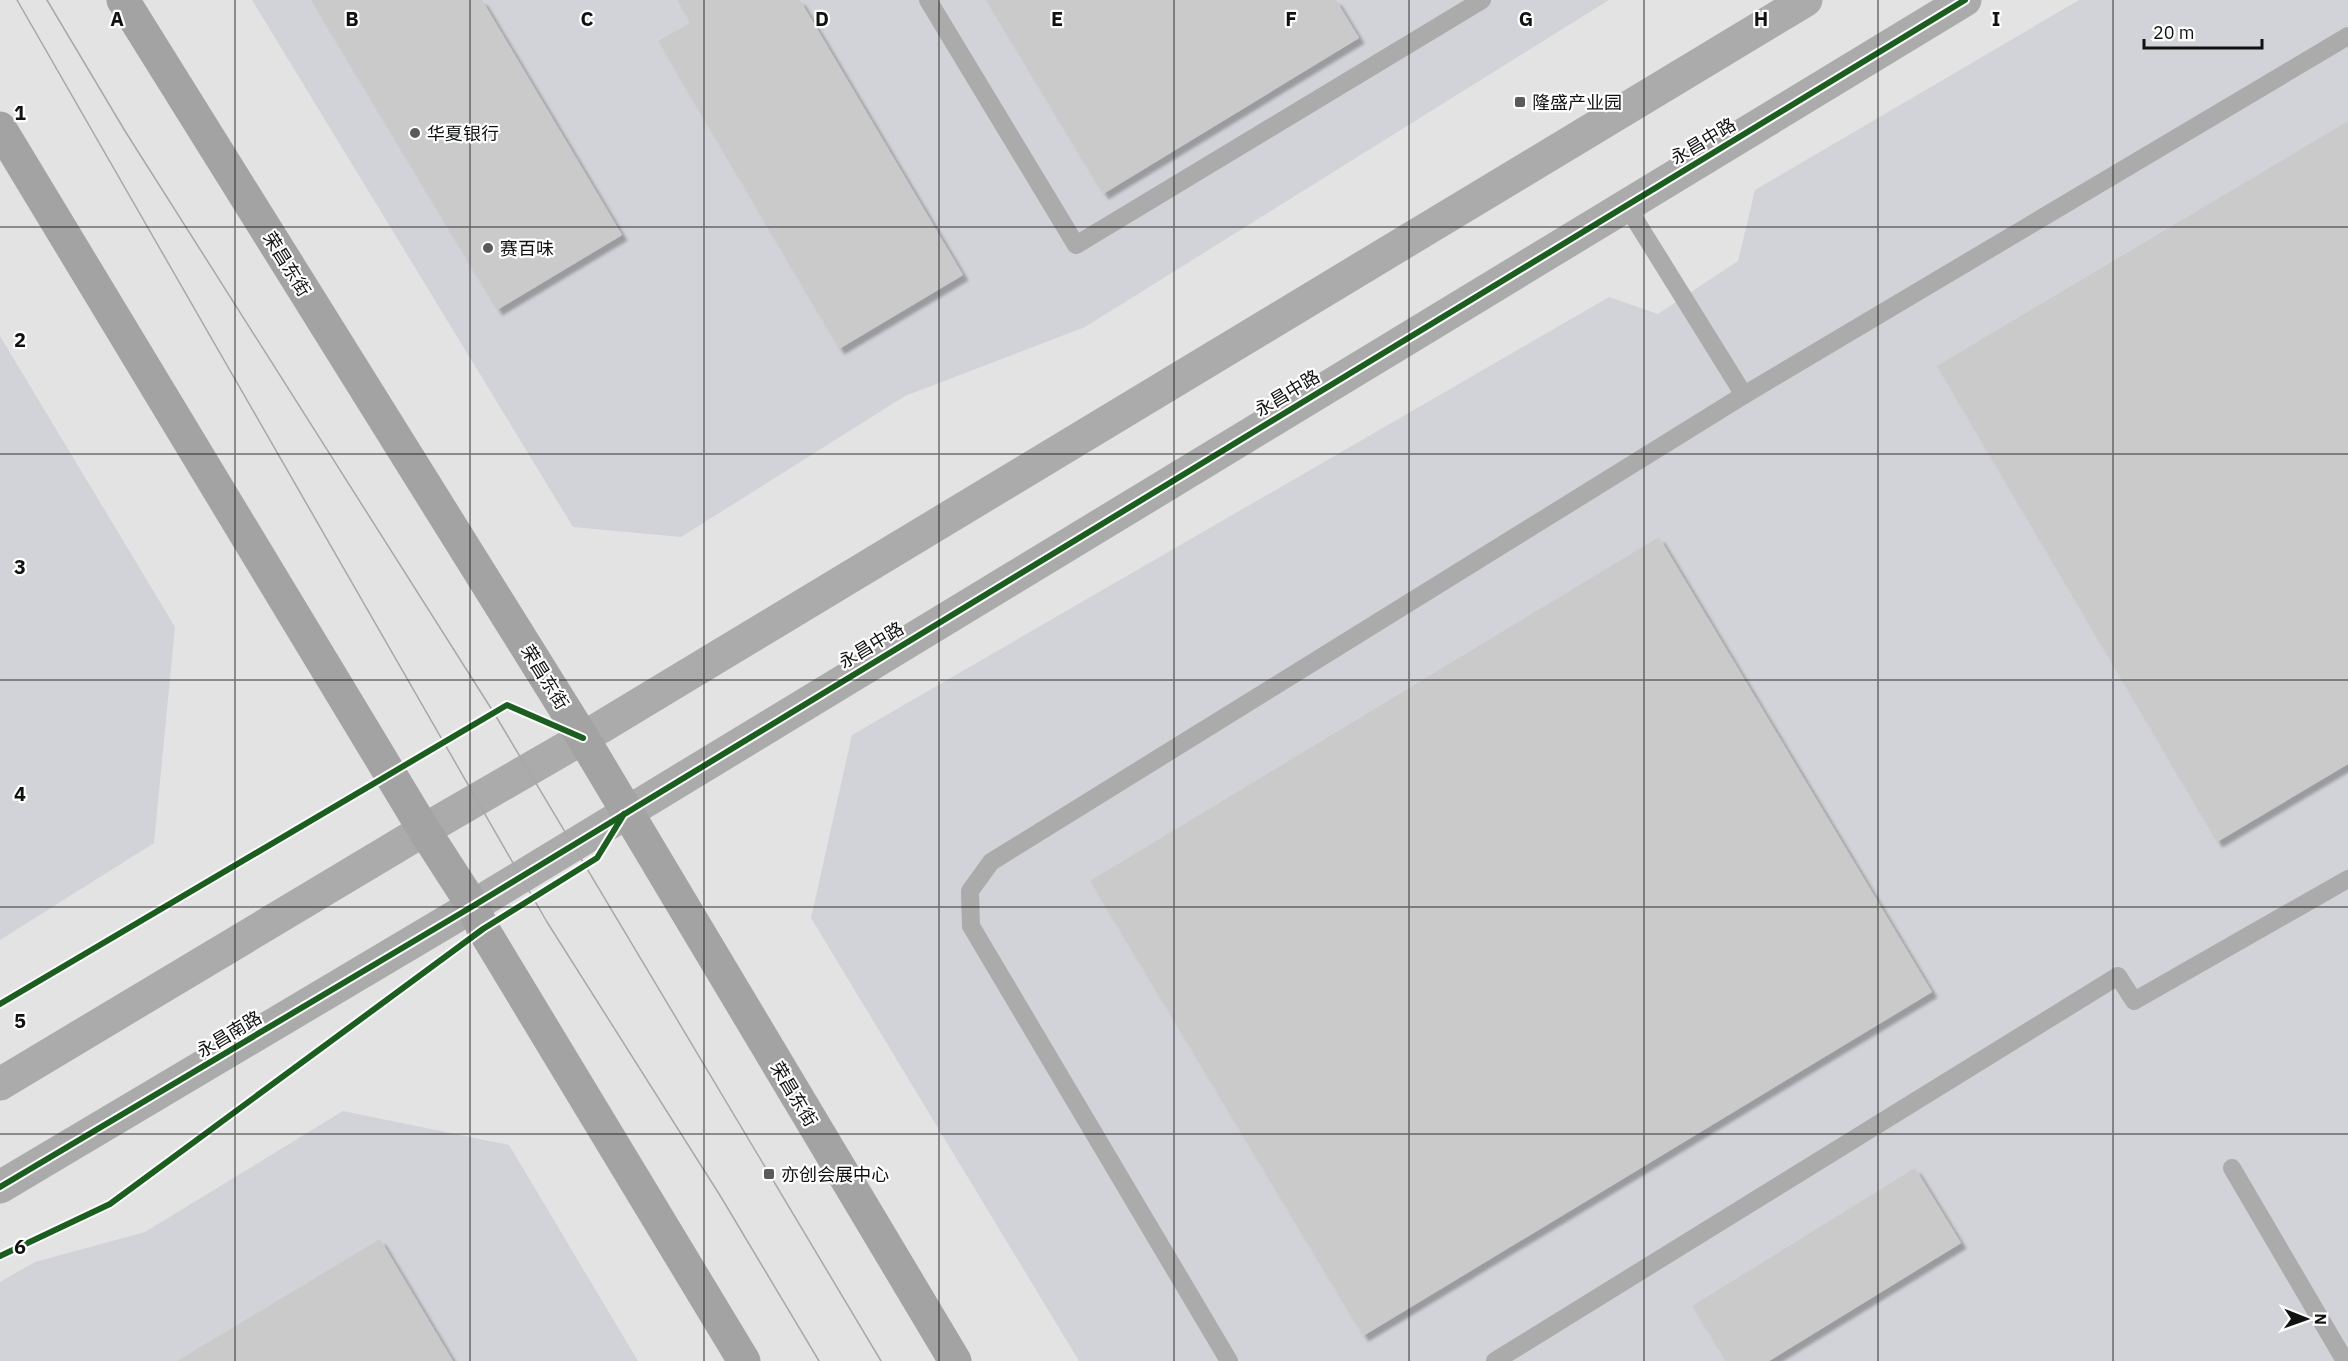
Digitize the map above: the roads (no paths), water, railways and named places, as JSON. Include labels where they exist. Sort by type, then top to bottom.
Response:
[{"type":"main road","name":"荣昌东街","points":[[123,0],[583,738],[625,812],[955,1361]]},
{"type":"main road","points":[[0,128],[424,830],[473,906],[488,936],[744,1361]]},
{"type":"street","points":[[0,1084],[424,830],[583,738],[1806,0]]},
{"type":"street","name":"永昌中路","points":[[473,906],[1965,0]]},
{"type":"street","name":"永昌南路","points":[[0,1187],[473,906]]},
{"type":"lane","points":[[928,0],[1076,244],[1482,0]]},
{"type":"lane","points":[[1229,1361],[971,927],[970,891],[991,862],[1744,395],[2348,36]]},
{"type":"lane","points":[[1626,205],[1744,395]]},
{"type":"lane","points":[[1495,1361],[2118,976],[2134,1001],[2348,879]]},
{"type":"lane","points":[[2232,1168],[2345,1361]]},
{"type":"tram line","points":[[17,0],[547,922],[721,1197],[819,1361]]},
{"type":"tram line","points":[[47,0],[125,131],[494,713],[881,1361]]},
{"type":"place","name":"隆盛产业园","points":[[1520,102]]},
{"type":"place","name":"华夏银行","points":[[415,133]]},
{"type":"place","name":"赛百味","points":[[488,248]]},
{"type":"place","name":"亦创会展中心","points":[[769,1174]]}]
